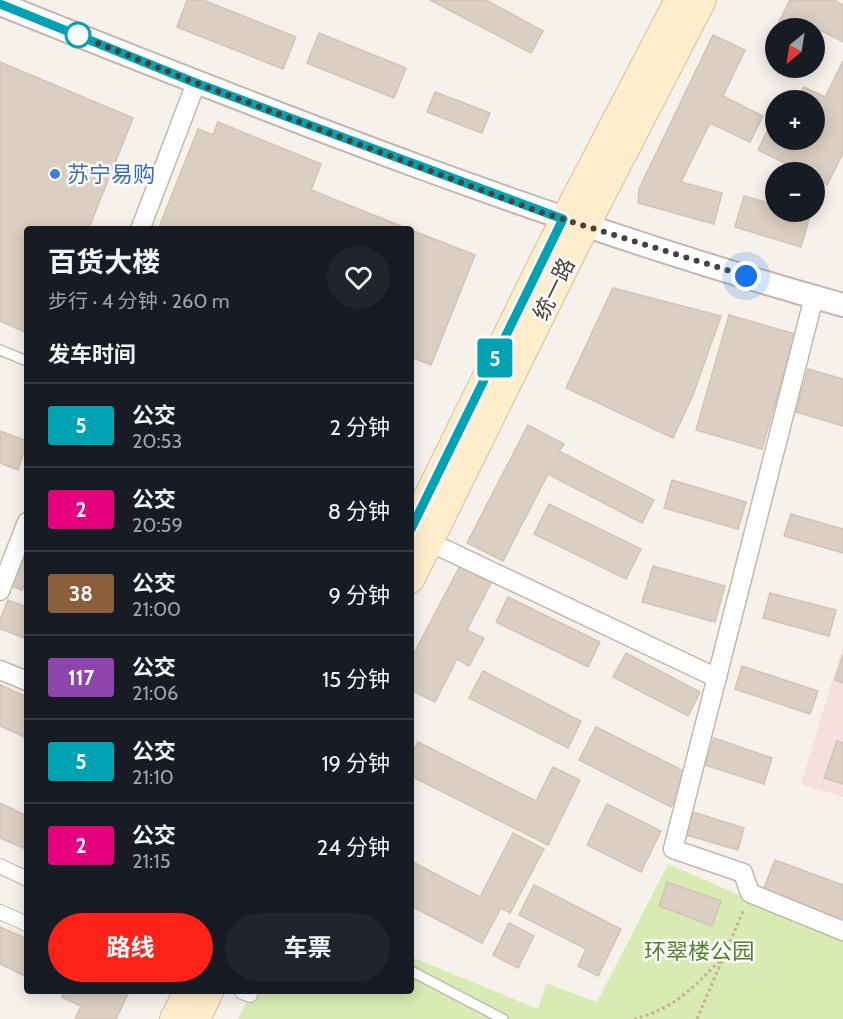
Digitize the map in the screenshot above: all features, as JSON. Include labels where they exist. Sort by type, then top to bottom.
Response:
[{"type":"main road","name":"统一路","points":[[414,558],[417,535],[574,223],[678,0]]},
{"type":"main road","name":"统一路","points":[[574,223],[703,0]]},
{"type":"main road","points":[[197,1019],[209,994]]},
{"type":"street","points":[[0,4],[196,83],[574,223],[843,305]]},
{"type":"street","points":[[142,226],[196,83]]},
{"type":"street","points":[[814,297],[673,849],[743,873],[750,893],[843,931]]},
{"type":"street","points":[[0,591],[24,530]]},
{"type":"street","points":[[417,535],[717,678]]},
{"type":"street","points":[[0,670],[24,680]]},
{"type":"street","points":[[0,867],[24,878]]},
{"type":"street","points":[[0,912],[24,923]]},
{"type":"lane","points":[[0,350],[24,360]]},
{"type":"lane","points":[[414,972],[503,1019]]},
{"type":"path","points":[[697,1019],[750,893]]},
{"type":"path","points":[[634,1019],[646,1016],[682,998],[724,956]]},
{"type":"shaded area","points":[[843,646],[843,797],[801,784]]},
{"type":"green space","name":"环翠楼公园","points":[[668,864],[843,940],[843,1019],[238,1019],[251,994],[414,994],[414,958],[538,1009],[546,983],[597,1002]]},
{"type":"building","points":[[187,0],[203,0],[296,37],[283,69],[177,27]]},
{"type":"building","points":[[430,0],[486,0],[543,31],[531,53]]},
{"type":"building","points":[[790,0],[834,0],[843,5],[843,42],[825,33],[825,18],[781,18]]},
{"type":"building","points":[[319,33],[406,68],[394,98],[307,63]]},
{"type":"building","points":[[713,35],[745,50],[723,96],[763,116],[750,142],[710,123],[681,182],[722,193],[714,224],[638,203],[639,189]]},
{"type":"building","points":[[843,61],[843,153],[827,185],[825,184],[825,162],[783,162],[758,150],[765,135],[765,150],[825,150],[825,97]]},
{"type":"building","name":"苏宁易购","points":[[0,62],[133,118],[90,226],[24,226],[24,332],[0,321]]},
{"type":"building","points":[[435,92],[490,113],[482,133],[427,112]]},
{"type":"building","points":[[218,122],[321,164],[311,190],[401,226],[160,226],[198,129],[213,135]]},
{"type":"building","points":[[744,196],[765,202],[765,222],[808,222],[801,247],[735,227]]},
{"type":"building","points":[[414,231],[475,255],[431,365],[414,358]]},
{"type":"building","points":[[613,288],[721,316],[693,395],[673,438],[566,388]]},
{"type":"building","points":[[729,315],[795,334],[762,449],[696,430]]},
{"type":"building","points":[[808,369],[843,379],[843,426],[796,412]]},
{"type":"building","points":[[528,425],[564,444],[559,451],[654,500],[642,523],[548,474],[503,561],[467,543]]},
{"type":"building","points":[[0,431],[24,440],[24,451],[18,470],[0,463]]},
{"type":"building","points":[[672,480],[746,502],[738,529],[664,508]]},
{"type":"building","points":[[549,504],[641,549],[626,579],[534,534]]},
{"type":"building","points":[[791,514],[843,529],[843,553],[784,536]]},
{"type":"building","points":[[19,558],[24,560],[22,590],[9,585]]},
{"type":"building","points":[[460,566],[491,583],[467,630],[484,638],[469,666],[457,659],[435,702],[414,692],[414,653]]},
{"type":"building","points":[[653,566],[725,586],[715,622],[642,602]]},
{"type":"building","points":[[770,593],[836,610],[829,636],[763,618]]},
{"type":"building","points":[[508,597],[600,642],[588,667],[496,622]]},
{"type":"building","points":[[8,600],[24,606],[24,638],[0,629],[0,620]]},
{"type":"building","points":[[626,653],[700,692],[688,716],[613,677]]},
{"type":"building","points":[[843,655],[843,683],[835,680]]},
{"type":"building","points":[[742,666],[818,691],[810,714],[735,689]]},
{"type":"building","points":[[483,671],[581,721],[568,748],[469,698]]},
{"type":"building","points":[[0,685],[24,696],[24,737],[0,726]]},
{"type":"building","points":[[596,727],[688,773],[671,807],[579,760]]},
{"type":"building","points":[[714,738],[772,758],[764,784],[705,765]]},
{"type":"building","points":[[837,741],[843,743],[843,784],[824,778]]},
{"type":"building","points":[[418,742],[536,801],[553,767],[580,780],[548,845],[414,778],[414,749]]},
{"type":"building","points":[[0,803],[24,815],[24,846],[23,848],[0,838]]},
{"type":"building","points":[[607,804],[661,831],[641,872],[587,845]]},
{"type":"building","points":[[690,811],[744,828],[738,850],[683,834]]},
{"type":"building","points":[[513,833],[544,849],[510,913],[501,908],[482,943],[414,908],[414,863],[480,897]]},
{"type":"building","points":[[775,860],[843,885],[843,923],[762,893]]},
{"type":"building","points":[[667,882],[721,901],[712,926],[659,906]]},
{"type":"building","points":[[534,885],[621,929],[598,976],[578,966],[586,949],[519,915]]},
{"type":"building","points":[[509,923],[534,936],[518,968],[493,955]]},
{"type":"building","points":[[0,927],[24,938],[24,976],[0,964]]},
{"type":"building","points":[[63,994],[128,994],[116,1019],[75,1019],[81,1006],[62,997]]},
{"type":"bus line","name":"5","points":[[0,4],[196,83],[563,219],[414,523]]},
{"type":"place","name":"苏宁易购","points":[[55,174]]},
{"type":"route","points":[[78,35],[196,83],[540,212],[746,276]]}]
